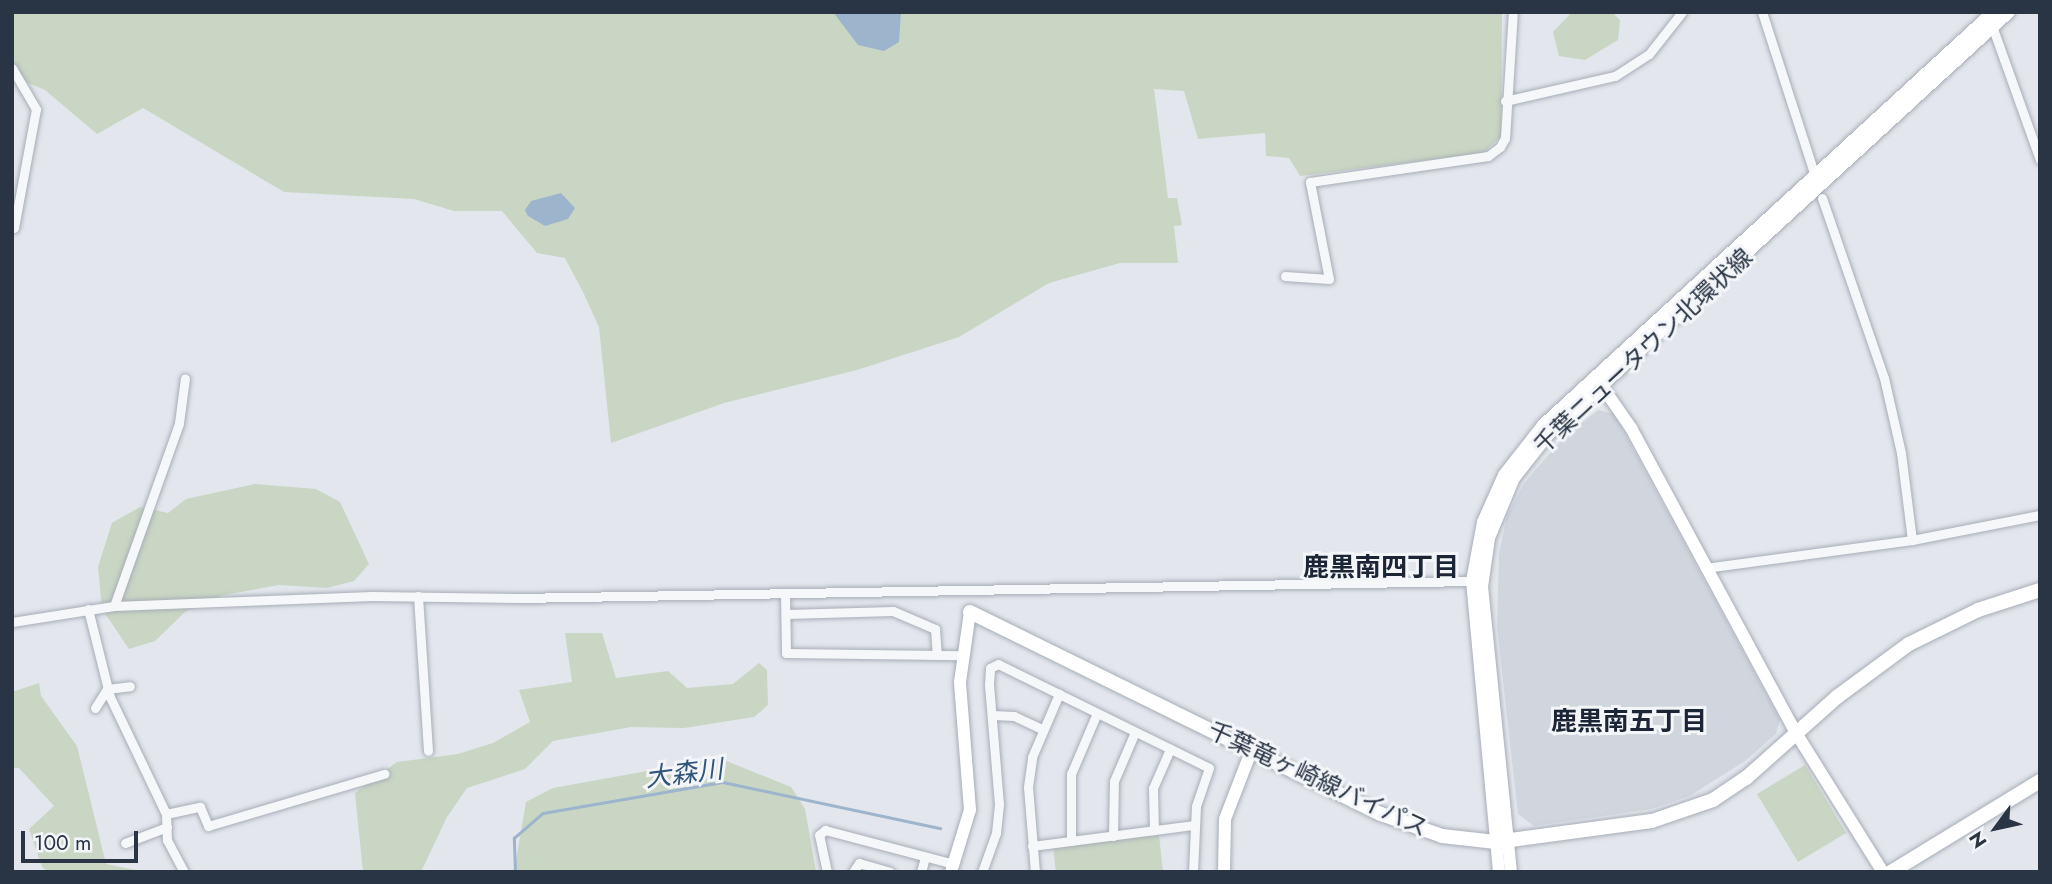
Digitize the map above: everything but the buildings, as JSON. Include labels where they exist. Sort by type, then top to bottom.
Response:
[{"type":"main road","name":"千葉ニュータウン北環状線","points":[[1499,872],[1502,842],[1482,613],[1486,548],[1514,478],[1547,436],[1599,381],[1815,176],[1990,17],[2009,12]]},
{"type":"main road","name":"千葉ニュータウン北環状線","points":[[1511,872],[1502,842],[1472,581],[1480,533],[1504,475],[1536,431],[1599,381],[1990,17]]},
{"type":"main road","points":[[1599,381],[1631,428],[1797,733],[1883,872]]},
{"type":"main road","name":"千葉竜ヶ崎線バイパス","points":[[970,612],[1402,823],[1455,839],[1502,842],[1630,825],[1693,809],[1746,778],[1797,733],[1909,644],[1978,610],[2040,590]]},
{"type":"main road","points":[[953,868],[967,831],[971,798],[961,704],[962,655],[970,612]]},
{"type":"main road","points":[[1224,872],[1225,819],[1252,749]]},
{"type":"main road","points":[[1891,872],[2040,781]]},
{"type":"street","points":[[1285,276],[1329,279],[1310,182],[1488,156],[1505,138],[1504,101],[1513,12]]},
{"type":"street","points":[[1504,101],[1615,76],[1649,54],[1682,12]]},
{"type":"street","points":[[1762,12],[1815,176]]},
{"type":"street","points":[[1990,17],[2040,160]]},
{"type":"street","points":[[12,68],[36,109],[14,228]]},
{"type":"street","points":[[1822,198],[1884,378],[1901,453],[1912,540]]},
{"type":"street","points":[[114,606],[179,423],[186,378]]},
{"type":"street","points":[[1705,568],[1912,540],[2040,514]]},
{"type":"street","points":[[12,622],[114,606],[418,596],[785,594],[1472,581]]},
{"type":"street","points":[[785,594],[786,653],[962,655]]},
{"type":"street","points":[[418,596],[428,751]]},
{"type":"street","points":[[88,609],[107,689],[166,814],[167,839],[184,872]]},
{"type":"street","points":[[786,614],[893,611],[935,629],[937,655]]},
{"type":"street","points":[[982,872],[996,833],[999,804],[990,668],[998,664],[1209,768],[1193,825],[1193,872]]},
{"type":"street","points":[[107,689],[130,686]]},
{"type":"street","points":[[95,708],[107,689]]},
{"type":"street","points":[[1035,872],[1028,787],[1042,729],[1059,694]]},
{"type":"street","points":[[1072,841],[1071,774],[1097,713]]},
{"type":"street","points":[[993,715],[1014,716],[1042,729]]},
{"type":"street","points":[[1113,836],[1114,781],[1135,732]]},
{"type":"street","points":[[1154,831],[1153,788],[1170,749]]},
{"type":"street","points":[[166,814],[200,807],[208,826],[384,774]]},
{"type":"street","points":[[1032,846],[1193,825]]},
{"type":"street","points":[[125,843],[167,827]]},
{"type":"street","points":[[827,872],[819,835],[825,831],[925,857],[953,868]]},
{"type":"street","points":[[921,872],[925,857]]},
{"type":"street","points":[[853,872],[859,863],[890,872]]},
{"type":"shaded area","points":[[1598,410],[1614,414],[1780,720],[1776,734],[1745,761],[1690,796],[1652,809],[1534,826],[1518,814],[1497,627],[1499,553],[1507,516],[1524,483],[1565,436]]},
{"type":"green space","points":[[12,12],[1502,12],[1501,136],[1483,153],[1300,176],[1289,158],[1266,156],[1265,133],[1198,139],[1184,91],[1154,89],[1168,198],[1177,198],[1182,225],[1174,226],[1178,263],[1120,263],[1049,283],[959,337],[857,370],[724,403],[611,443],[599,327],[583,292],[565,258],[537,253],[502,211],[454,211],[414,199],[284,192],[143,108],[97,134],[45,90],[26,82],[12,62]]},
{"type":"green space","points":[[1572,12],[1612,12],[1620,20],[1618,40],[1585,60],[1559,56],[1553,32]]},
{"type":"green space","points":[[255,484],[316,489],[340,502],[369,564],[354,581],[327,588],[279,585],[224,595],[186,611],[155,641],[129,649],[102,609],[98,567],[112,523],[140,507],[168,513],[186,499]]},
{"type":"green space","points":[[565,633],[602,633],[616,678],[668,671],[687,688],[733,684],[759,663],[767,670],[768,705],[754,717],[684,728],[631,727],[553,741],[525,769],[467,788],[447,817],[421,872],[363,872],[355,793],[397,762],[458,754],[493,743],[530,722],[519,690],[572,682]]},
{"type":"green space","points":[[39,683],[41,696],[77,746],[106,864],[146,872],[49,872],[42,867],[29,829],[54,806],[19,768],[12,768],[12,692]]},
{"type":"green space","points":[[719,758],[791,787],[805,809],[816,872],[514,872],[526,802],[553,788]]},
{"type":"green space","points":[[1805,765],[1846,833],[1798,862],[1757,794]]},
{"type":"green space","points":[[1159,835],[1163,872],[1056,872],[1053,847]]},
{"type":"water","points":[[833,12],[901,12],[899,42],[884,51],[858,45]]},
{"type":"water","points":[[561,193],[575,208],[568,219],[545,226],[528,216],[525,210],[531,201]]},
{"type":"waterway","name":"大森川","points":[[515,872],[514,838],[543,813],[723,782],[940,828]]},
{"type":"district","name":"鹿黒南四丁目","points":[[1381,568]]},
{"type":"district","name":"鹿黒南五丁目","points":[[1629,722]]}]
